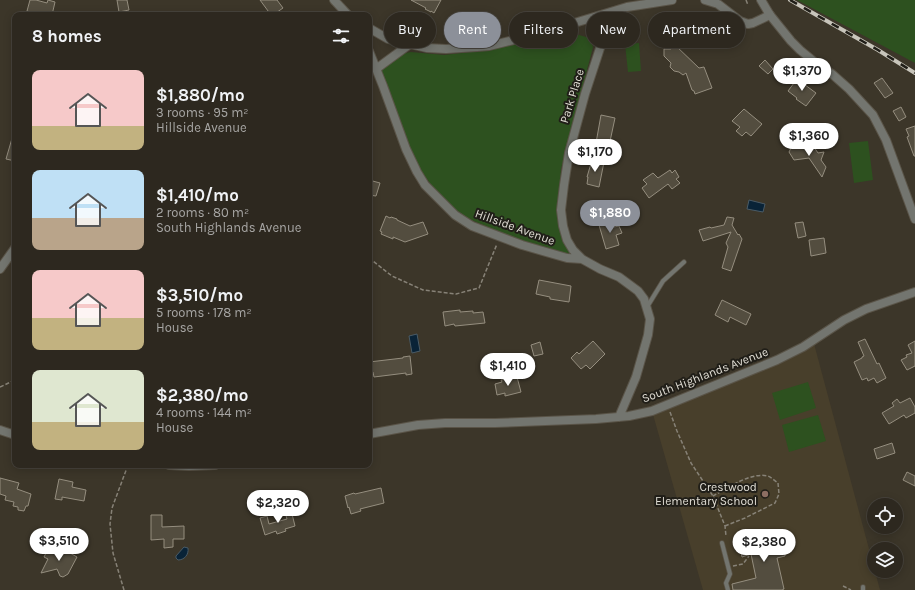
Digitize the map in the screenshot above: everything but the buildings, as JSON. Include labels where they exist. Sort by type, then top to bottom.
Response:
[{"type":"street","points":[[334,0],[345,12]]},
{"type":"street","points":[[613,12],[628,7],[672,0]]},
{"type":"street","points":[[705,0],[718,4],[740,21],[748,24],[770,15]]},
{"type":"street","points":[[763,3],[780,29],[800,50],[849,88],[873,115],[886,140],[915,219]]},
{"type":"street","points":[[426,48],[446,49],[489,46],[535,35],[586,20]]},
{"type":"street","points":[[372,30],[384,37]]},
{"type":"street","points":[[376,69],[405,48]]},
{"type":"street","name":"Park Place","points":[[582,259],[573,250],[567,240],[561,210],[562,198],[569,153],[575,128],[600,48]]},
{"type":"street","name":"Hillside Avenue","points":[[372,59],[406,149],[417,172],[426,184],[455,215],[472,226],[522,245],[567,258],[582,259],[618,277],[638,291],[644,298],[650,319],[648,335],[636,377],[619,417]]},
{"type":"street","points":[[0,269],[12,252]]},
{"type":"street","name":"South Highlands Avenue","points":[[372,433],[418,425],[445,422],[540,422],[619,417],[652,411],[778,360],[803,347],[844,320],[866,309],[915,292]]},
{"type":"street","points":[[0,430],[12,434]]},
{"type":"lane","points":[[647,307],[663,281],[684,262]]},
{"type":"lane","points":[[722,543],[730,574],[726,583],[728,590]]},
{"type":"path","points":[[746,0],[748,5]]},
{"type":"path","points":[[372,260],[392,276],[422,290],[456,294],[479,288],[492,258],[499,236]]},
{"type":"path","points":[[0,388],[12,382]]},
{"type":"path","points":[[668,405],[690,463],[713,496],[725,526],[726,536]]},
{"type":"path","points":[[124,590],[114,553],[110,524],[112,508],[127,468]]},
{"type":"path","points":[[713,496],[743,480],[758,476],[769,476],[778,483],[779,494],[775,503],[725,526]]},
{"type":"path","points":[[728,567],[743,564],[749,556]]},
{"type":"path","points":[[843,586],[851,590]]},
{"type":"shaded area","name":"Crestwood Elementary School","points":[[813,340],[867,542],[867,578],[877,578],[880,590],[703,590],[652,411]]},
{"type":"green space","points":[[797,0],[915,0],[915,63]]},
{"type":"green space","points":[[578,35],[586,37],[586,48],[593,48],[561,169],[558,221],[563,240],[574,255],[514,239],[456,213],[437,193],[421,171],[409,150],[382,73],[382,69],[401,54],[411,52],[444,55],[489,50],[509,45],[509,48],[578,48]]},
{"type":"green space","points":[[625,48],[639,48],[641,71],[628,72]]},
{"type":"green space","points":[[868,141],[873,180],[854,183],[849,143]]},
{"type":"green space","points":[[808,382],[816,408],[780,420],[772,393]]},
{"type":"green space","points":[[818,415],[826,441],[789,452],[782,425]]},
{"type":"water","points":[[749,200],[765,204],[763,212],[747,209]]},
{"type":"water","points":[[417,334],[420,351],[412,353],[409,336]]},
{"type":"water","points":[[184,547],[188,548],[187,555],[186,557],[178,560],[176,556]]},
{"type":"railway","points":[[790,0],[878,50],[915,73]]},
{"type":"place","name":"Crestwood Elementary School","points":[[765,494]]}]
